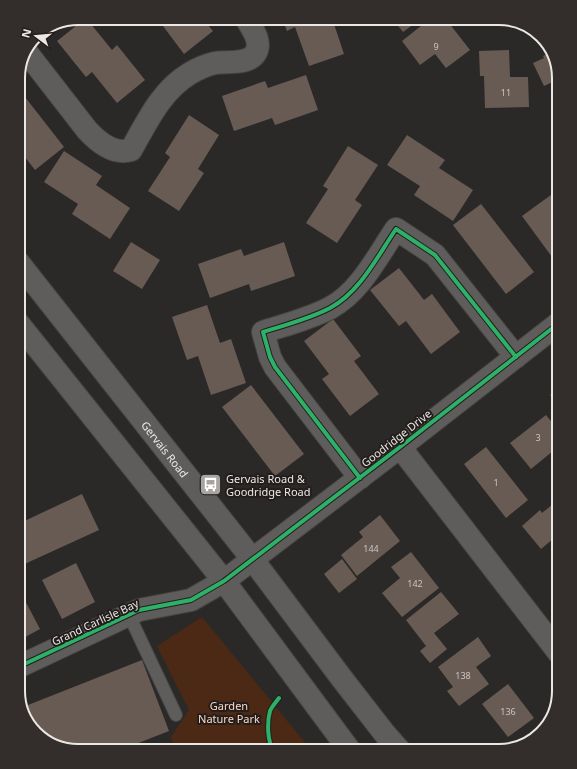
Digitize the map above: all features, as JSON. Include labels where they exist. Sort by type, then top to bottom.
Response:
[{"type":"street","points":[[30,56],[95,139],[111,149],[118,152],[124,152],[131,150],[159,101],[178,81],[207,65],[243,61],[250,59],[255,54],[258,48],[258,42],[257,37],[250,25]]},
{"type":"street","points":[[360,478],[275,368],[270,357],[263,332],[320,313],[342,300],[362,280],[396,229],[435,255],[516,357]]},
{"type":"street","name":"Gervais Road","points":[[25,271],[253,560],[343,680],[394,744]]},
{"type":"street","name":"Goodridge Drive","points":[[224,581],[360,478],[552,329]]},
{"type":"street","points":[[25,332],[224,581],[345,744]]},
{"type":"street","name":"Goodridge Drive","points":[[400,447],[552,644]]},
{"type":"street","name":"Grand Carlisle Bay","points":[[25,664],[139,610],[151,606],[191,600],[224,581]]},
{"type":"lane","points":[[129,615],[176,715]]},
{"type":"green space","name":"Garden Nature Park","points":[[202,617],[306,744],[173,744],[171,737],[189,710],[157,646]]},
{"type":"building","points":[[77,25],[92,25],[112,50],[117,45],[145,80],[117,103],[92,72],[86,77],[57,41]]},
{"type":"building","points":[[162,25],[208,25],[213,31],[184,54]]},
{"type":"building","points":[[285,25],[334,25],[344,54],[309,66],[295,27],[287,31]]},
{"type":"building","points":[[398,25],[412,25],[403,32]]},
{"type":"building","points":[[422,25],[450,25],[470,50],[446,68],[435,54],[420,65],[402,41]]},
{"type":"building","points":[[509,50],[510,77],[528,77],[529,107],[485,108],[484,76],[480,76],[479,51]]},
{"type":"building","points":[[547,54],[551,67],[552,78],[552,82],[544,86],[533,63],[544,58],[543,56]]},
{"type":"building","points":[[306,75],[318,110],[275,125],[272,118],[234,131],[222,96],[265,81],[268,88]]},
{"type":"building","points":[[25,97],[64,147],[35,170],[25,157]]},
{"type":"building","points":[[189,115],[219,135],[198,169],[204,173],[179,211],[148,191],[170,157],[165,153]]},
{"type":"building","points":[[407,135],[445,160],[439,168],[473,190],[453,221],[414,195],[420,186],[387,165]]},
{"type":"building","points":[[348,146],[378,165],[355,200],[362,205],[337,243],[306,223],[328,189],[323,186]]},
{"type":"building","points":[[64,151],[102,176],[96,185],[130,208],[110,239],[72,214],[78,204],[44,182]]},
{"type":"building","points":[[552,194],[552,257],[522,216]]},
{"type":"building","points":[[481,204],[534,272],[506,294],[453,225]]},
{"type":"building","points":[[131,242],[160,260],[142,289],[113,271]]},
{"type":"building","points":[[284,242],[295,276],[251,291],[249,284],[210,298],[198,264],[241,249],[244,256]]},
{"type":"building","points":[[399,268],[424,300],[432,294],[460,332],[431,354],[406,321],[399,326],[370,290]]},
{"type":"building","points":[[207,305],[220,343],[231,339],[246,383],[211,395],[198,356],[187,360],[172,317]]},
{"type":"building","points":[[333,319],[361,356],[354,361],[379,394],[350,416],[322,379],[329,374],[304,341]]},
{"type":"building","points":[[251,385],[304,454],[275,476],[222,407]]},
{"type":"building","points":[[546,415],[552,422],[552,452],[531,469],[510,443]]},
{"type":"building","points":[[486,447],[528,500],[506,518],[464,464]]},
{"type":"building","points":[[82,494],[99,530],[25,564],[25,521]]},
{"type":"building","points":[[552,505],[552,540],[541,549],[522,526],[540,510],[542,513]]},
{"type":"building","points":[[380,515],[400,541],[357,576],[341,555],[363,537],[359,532]]},
{"type":"building","points":[[411,552],[439,588],[402,617],[382,593],[400,578],[391,567]]},
{"type":"building","points":[[342,559],[357,579],[339,593],[324,574]]},
{"type":"building","points":[[76,563],[95,602],[62,619],[42,580]]},
{"type":"building","points":[[441,592],[459,614],[434,633],[447,649],[430,663],[420,651],[426,646],[406,620]]},
{"type":"building","points":[[25,600],[40,629],[25,637]]},
{"type":"building","points":[[478,637],[491,656],[476,667],[489,684],[459,706],[447,691],[453,687],[438,667]]},
{"type":"building","points":[[142,660],[169,731],[136,744],[71,744],[51,737],[43,731],[30,715],[27,705]]},
{"type":"building","points":[[508,684],[534,718],[508,737],[482,704]]},
{"type":"cycle path","points":[[360,478],[275,367],[270,357],[263,332],[297,322],[330,308],[341,301],[367,273],[396,229],[435,255],[516,357]]},
{"type":"cycle path","points":[[25,664],[139,610],[191,600],[224,581],[552,328]]},
{"type":"cycle path","points":[[271,744],[268,732],[268,721],[270,711],[279,698]]},
{"type":"place","name":"Gervais Road & Goodridge Road","points":[[211,484]]}]
